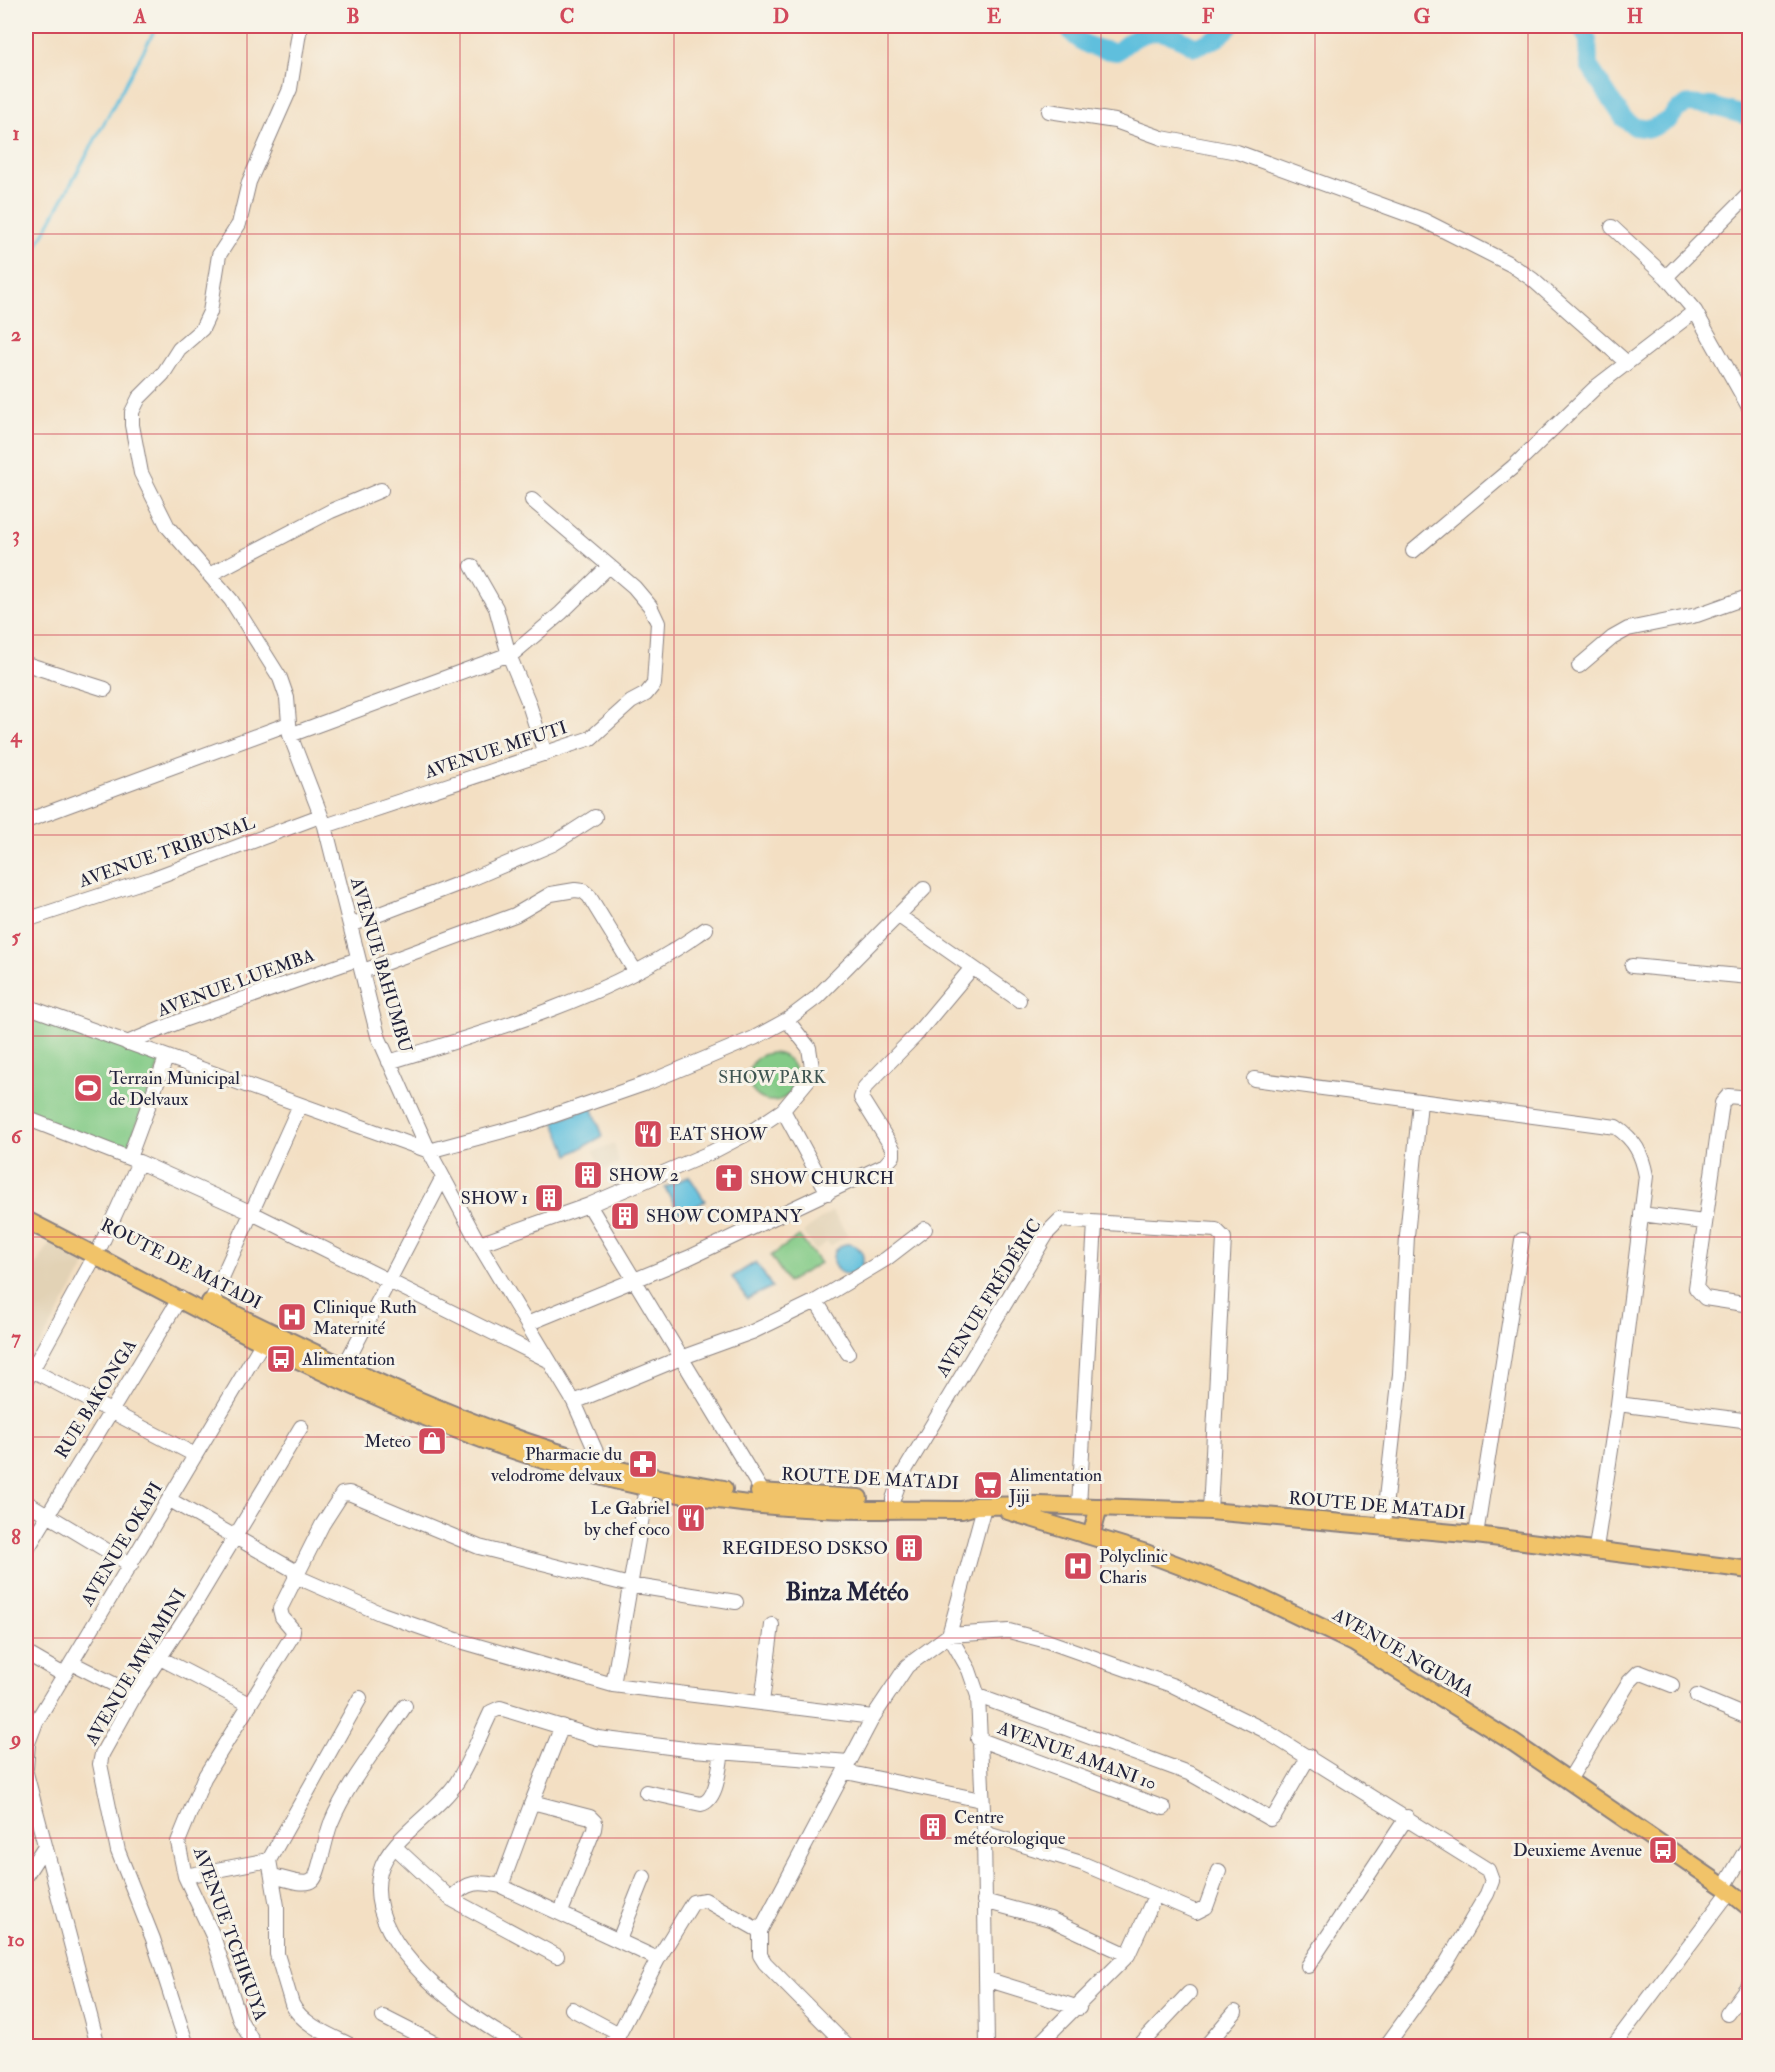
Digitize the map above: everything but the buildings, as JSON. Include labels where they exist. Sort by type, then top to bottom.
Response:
[{"type":"main road","name":"ROUTE DE MATADI","points":[[30,1216],[211,1302],[348,1383],[647,1488],[786,1500],[893,1499],[967,1503],[986,1507]]},
{"type":"main road","name":"ROUTE DE MATADI","points":[[98,1250],[180,1298],[344,1367],[451,1420]]},
{"type":"main road","name":"ROUTE DE MATADI","points":[[605,1472],[650,1476],[763,1493],[823,1509],[962,1510],[986,1507],[1079,1506],[1210,1511],[1476,1534],[1596,1548],[1749,1570]]},
{"type":"main road","name":"AVENUE NGUMA","points":[[986,1507],[1091,1536],[1246,1591],[1354,1643],[1569,1780],[1727,1889],[1749,1908]]},
{"type":"main road","points":[[1091,1536],[1099,1507]]},
{"type":"street","name":"AVENUE BAHUMBU","points":[[300,26],[290,89],[249,182],[239,224],[219,255],[210,312],[202,329],[179,349],[163,374],[139,398],[132,412],[132,425],[141,473],[168,527],[211,574],[231,600],[280,678],[287,698],[289,729],[322,821],[351,925],[378,1036],[429,1151],[479,1244],[574,1402],[605,1472]]},
{"type":"street","points":[[1049,111],[1115,121],[1162,138],[1237,152],[1422,220],[1517,269],[1626,362]]},
{"type":"street","points":[[1666,277],[1749,193]]},
{"type":"street","points":[[1612,227],[1666,277],[1695,311],[1749,409]]},
{"type":"street","points":[[1413,551],[1513,467],[1597,386],[1695,311]]},
{"type":"street","points":[[211,574],[331,511],[381,490]]},
{"type":"street","points":[[26,821],[509,655],[561,613],[608,567],[532,500]]},
{"type":"street","points":[[472,566],[496,608],[509,655],[528,701],[545,754]]},
{"type":"street","name":"AVENUE MFUTI","points":[[322,821],[591,738],[631,702],[646,694],[654,684],[657,675],[658,623],[650,606],[634,587],[608,567]]},
{"type":"street","points":[[1579,666],[1612,638],[1628,629],[1697,615],[1749,596]]},
{"type":"street","points":[[26,664],[105,689]]},
{"type":"street","points":[[351,925],[471,879],[553,844],[595,817]]},
{"type":"street","name":"AVENUE TRIBUNAL","points":[[26,920],[322,821]]},
{"type":"street","points":[[26,1006],[429,1151],[528,1125],[647,1083],[753,1038],[787,1020],[816,998],[924,889]]},
{"type":"street","name":"AVENUE LUEMBA","points":[[127,1043],[183,1020],[515,915],[551,894],[574,890],[589,896],[636,971]]},
{"type":"street","points":[[899,916],[971,969],[1019,1000]]},
{"type":"street","points":[[389,1062],[517,1022],[636,971],[671,953],[706,929]]},
{"type":"street","points":[[1632,966],[1749,977]]},
{"type":"street","points":[[527,1324],[634,1281],[828,1193],[890,1161],[893,1149],[861,1098],[865,1088],[915,1036],[971,969]]},
{"type":"street","points":[[479,1244],[589,1205],[712,1152],[752,1131],[783,1110],[813,1074],[809,1048],[787,1020]]},
{"type":"street","points":[[166,1058],[134,1160],[98,1250],[28,1373],[111,1409],[195,1455]]},
{"type":"street","points":[[1254,1079],[1616,1127],[1636,1144],[1643,1160],[1646,1176],[1618,1404],[1596,1548]]},
{"type":"street","points":[[1749,1098],[1728,1096],[1722,1103],[1696,1288],[1706,1298],[1749,1305]]},
{"type":"street","points":[[1383,1525],[1400,1374],[1407,1236],[1420,1102]]},
{"type":"street","points":[[211,1302],[300,1105]]},
{"type":"street","points":[[783,1110],[828,1193]]},
{"type":"street","points":[[26,1118],[134,1160],[252,1212],[548,1360]]},
{"type":"street","points":[[344,1367],[387,1280],[443,1177]]},
{"type":"street","points":[[589,1205],[683,1357],[763,1493]]},
{"type":"street","points":[[1641,1214],[1704,1222]]},
{"type":"street","name":"AVENUE FRÉDÉRIC","points":[[893,1499],[901,1477],[1054,1224],[1060,1220],[1216,1230],[1224,1238],[1210,1511]]},
{"type":"street","points":[[1079,1506],[1095,1223]]},
{"type":"street","points":[[574,1402],[683,1357],[752,1332],[816,1301],[886,1259],[925,1229]]},
{"type":"street","points":[[1476,1534],[1522,1240]]},
{"type":"street","name":"RUE BAKONGA","points":[[26,1551],[180,1298]]},
{"type":"street","points":[[816,1301],[848,1353]]},
{"type":"street","name":"AVENUE OKAPI","points":[[26,1768],[28,1736],[266,1336]]},
{"type":"street","points":[[1618,1404],[1749,1421]]},
{"type":"street","name":"AVENUE MWAMINI","points":[[187,2046],[157,1950],[118,1851],[101,1773],[102,1755],[135,1695],[301,1427]]},
{"type":"street","points":[[613,1685],[647,1488]]},
{"type":"street","name":"AVENUE TCHIKUYA","points":[[255,2046],[240,2020],[213,1936],[185,1876],[179,1849],[180,1836],[204,1778],[292,1636],[293,1630],[279,1613],[296,1574],[342,1494],[349,1493],[479,1547],[630,1585]]},
{"type":"street","points":[[170,1500],[296,1574],[414,1625],[613,1685],[873,1717]]},
{"type":"street","points":[[26,1502],[131,1565]]},
{"type":"street","points":[[986,1507],[949,1635],[969,1670],[978,1696],[978,1739],[984,1833],[987,2046]]},
{"type":"street","points":[[630,1585],[736,1602]]},
{"type":"street","points":[[762,1702],[772,1625]]},
{"type":"street","points":[[844,2045],[759,1955],[760,1931],[873,1717],[907,1666],[949,1635],[1009,1631],[1047,1641],[1174,1686],[1237,1716],[1309,1756],[1473,1858],[1488,1870],[1492,1881],[1448,1962],[1386,2046]]},
{"type":"street","points":[[26,1653],[64,1675]]},
{"type":"street","points":[[160,1658],[249,1704]]},
{"type":"street","points":[[72,1663],[135,1695]]},
{"type":"street","points":[[1569,1780],[1629,1682],[1639,1672],[1671,1685]]},
{"type":"street","points":[[1697,1695],[1749,1718]]},
{"type":"street","points":[[978,1696],[1191,1774],[1270,1819],[1275,1815],[1309,1756]]},
{"type":"street","points":[[352,2046],[310,2023],[295,2011],[277,1954],[277,1906],[269,1860],[360,1698]]},
{"type":"street","points":[[273,1876],[306,1883],[317,1876],[323,1844],[332,1821],[405,1706]]},
{"type":"street","points":[[521,2046],[496,2033],[434,1985],[404,1955],[392,1937],[379,1892],[380,1871],[395,1847],[456,1784],[490,1712],[500,1708],[598,1738],[847,1767],[981,1800]]},
{"type":"street","points":[[501,1886],[562,1726]]},
{"type":"street","name":"AVENUE AMANI 10","points":[[978,1739],[1164,1808]]},
{"type":"street","points":[[646,1792],[701,1804],[706,1803],[712,1797],[722,1752]]},
{"type":"street","points":[[26,1773],[44,1849],[98,2046]]},
{"type":"street","points":[[532,1802],[590,1817],[595,1822],[561,1912]]},
{"type":"street","points":[[1308,1966],[1407,1817]]},
{"type":"street","points":[[984,1833],[1081,1863],[1196,1912],[1206,1907],[1219,1871]]},
{"type":"street","points":[[1613,2046],[1727,1889],[1749,1844]]},
{"type":"street","points":[[395,1847],[451,1899],[557,1956]]},
{"type":"street","points":[[26,1875],[44,1849]]},
{"type":"street","points":[[185,1876],[269,1860]]},
{"type":"street","points":[[618,1940],[644,1877]]},
{"type":"street","points":[[451,1899],[459,1889],[472,1882],[501,1886],[658,1959]]},
{"type":"street","points":[[1037,2046],[1078,2008],[1128,1955],[1155,1896]]},
{"type":"street","points":[[609,2046],[619,2034],[658,1959],[693,1902],[705,1900],[760,1931]]},
{"type":"street","points":[[984,1900],[1050,1918],[1128,1955]]},
{"type":"street","points":[[986,1979],[1078,2008]]},
{"type":"street","points":[[1727,2014],[1749,1983]]},
{"type":"street","points":[[1139,2046],[1189,1993]]},
{"type":"street","points":[[572,2009],[619,2034]]},
{"type":"street","points":[[1206,2046],[1235,2012]]},
{"type":"street","points":[[382,2017],[440,2046]]},
{"type":"shaded area","points":[[614,1143],[619,1163],[605,1170],[604,1167],[600,1168],[593,1152]]},
{"type":"shaded area","points":[[832,1211],[848,1235],[830,1246],[827,1242],[815,1251],[803,1232]]},
{"type":"shaded area","points":[[51,1241],[89,1260],[28,1365],[26,1364],[26,1282]]},
{"type":"green space","name":"Terrain Municipal de Delvaux","points":[[26,1011],[160,1062],[126,1153],[26,1114]]},
{"type":"green space","name":"SHOW PARK","points":[[767,1053],[777,1053],[789,1060],[796,1072],[796,1082],[789,1094],[777,1101],[767,1101],[752,1090],[748,1082],[748,1072],[759,1057]]},
{"type":"green space","points":[[799,1236],[820,1263],[788,1282],[771,1256]]},
{"type":"water","points":[[592,1107],[603,1136],[569,1155],[554,1121]]},
{"type":"water","points":[[689,1176],[705,1201],[681,1215],[665,1188]]},
{"type":"water","points":[[848,1244],[859,1248],[863,1259],[859,1270],[848,1274],[837,1270],[833,1259],[837,1248]]},
{"type":"water","points":[[756,1262],[772,1287],[747,1299],[732,1277]]},
{"type":"waterway","points":[[26,266],[157,26]]},
{"type":"waterway","points":[[1066,26],[1082,42],[1117,52],[1137,37],[1155,32],[1174,36],[1195,47],[1218,38],[1231,26]]},
{"type":"waterway","points":[[1580,26],[1588,40],[1589,66],[1623,118],[1635,127],[1650,129],[1669,120],[1678,109],[1688,104],[1712,106],[1750,117]]},
{"type":"place","name":"Terrain Municipal de Delvaux","points":[[88,1088]]},
{"type":"place","name":"EAT SHOW","points":[[648,1134]]},
{"type":"place","name":"SHOW 2","points":[[588,1175]]},
{"type":"place","name":"SHOW CHURCH","points":[[729,1178]]},
{"type":"place","name":"SHOW 1","points":[[549,1198]]},
{"type":"place","name":"SHOW COMPANY","points":[[625,1216]]},
{"type":"place","name":"Clinique Ruth Maternité","points":[[292,1317]]},
{"type":"place","name":"Alimentation","points":[[281,1359]]},
{"type":"place","name":"Meteo","points":[[432,1441]]},
{"type":"place","name":"Pharmacie du velodrome delvaux","points":[[643,1464]]},
{"type":"place","name":"Alimentation Jiji","points":[[988,1485]]},
{"type":"place","name":"Le Gabriel by chef coco","points":[[691,1518]]},
{"type":"place","name":"REGIDESO DSKSO","points":[[909,1548]]},
{"type":"place","name":"Polyclinic Charis","points":[[1078,1566]]},
{"type":"place","name":"Centre météorologique","points":[[933,1827]]},
{"type":"place","name":"Deuxieme Avenue","points":[[1663,1850]]},
{"type":"district","name":"Binza Météo","points":[[847,1592]]}]
